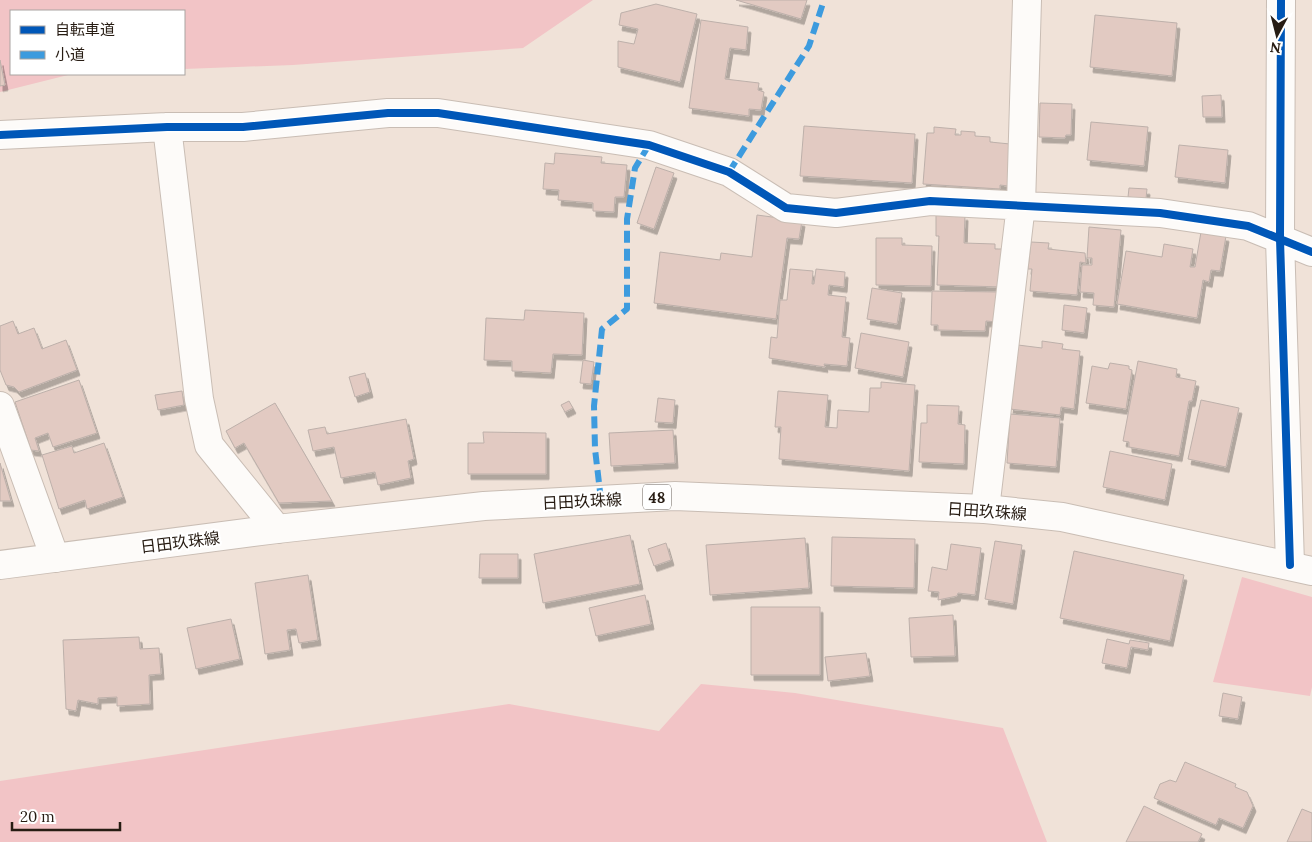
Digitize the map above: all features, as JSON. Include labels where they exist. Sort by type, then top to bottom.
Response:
[{"type":"street","points":[[985,509],[1021,205],[1027,0]]},
{"type":"street","points":[[1281,0],[1280,239],[1301,568]]},
{"type":"street","points":[[0,135],[167,127],[243,127],[388,113],[438,113],[649,145],[729,172],[786,208],[836,213],[930,201],[1160,213],[1248,226],[1312,252]]},
{"type":"street","points":[[167,127],[199,399],[210,445],[277,529]]},
{"type":"street","points":[[0,406],[55,558]]},
{"type":"street","name":"日田玖珠線","points":[[0,564],[277,529],[484,506],[675,496],[985,509],[1062,517],[1301,568]]},
{"type":"shaded area","points":[[0,0],[593,0],[523,48],[293,65],[185,69],[185,10],[10,10],[10,75],[68,75],[0,92]]},
{"type":"shaded area","points":[[1242,577],[1312,597],[1312,687],[1310,696],[1213,682]]},
{"type":"shaded area","points":[[701,684],[795,693],[1003,728],[1047,842],[0,842],[0,781],[509,704],[659,731]]},
{"type":"building","points":[[736,0],[807,0],[801,19]]},
{"type":"building","points":[[656,4],[697,14],[680,82],[618,67],[618,41],[634,44],[638,29],[619,25],[621,13]]},
{"type":"building","points":[[1095,15],[1177,23],[1172,76],[1090,67]]},
{"type":"building","points":[[701,20],[748,27],[746,50],[730,48],[725,79],[759,83],[758,90],[764,92],[761,110],[749,109],[749,116],[689,108]]},
{"type":"building","points":[[0,60],[5,85],[0,86]]},
{"type":"building","points":[[1221,95],[1222,117],[1203,117],[1202,96]]},
{"type":"building","points":[[1040,103],[1072,104],[1071,135],[1066,135],[1065,138],[1039,137]]},
{"type":"building","points":[[1091,122],[1148,127],[1144,166],[1087,160]]},
{"type":"building","points":[[804,126],[915,134],[912,183],[800,176]]},
{"type":"building","points":[[934,127],[956,129],[955,135],[961,135],[961,131],[975,132],[975,136],[990,137],[990,142],[1010,144],[1008,186],[1000,185],[1000,189],[923,184],[927,133],[934,133]]},
{"type":"building","points":[[1179,145],[1228,150],[1225,183],[1175,177]]},
{"type":"building","points":[[555,153],[602,157],[601,163],[627,165],[624,197],[615,197],[614,212],[593,211],[593,203],[558,200],[559,190],[543,189],[545,163],[554,164]]},
{"type":"building","points":[[656,167],[674,173],[654,229],[637,223]]},
{"type":"building","points":[[1129,188],[1147,189],[1146,199],[1128,197]]},
{"type":"building","points":[[757,215],[802,221],[799,239],[787,238],[776,319],[654,303],[660,252],[720,260],[721,253],[752,257]]},
{"type":"building","points":[[936,215],[965,215],[964,243],[995,244],[995,249],[1003,249],[1002,287],[937,285],[939,236],[936,236]]},
{"type":"building","points":[[1089,227],[1121,230],[1114,307],[1093,305],[1094,293],[1080,292],[1082,265],[1092,265],[1092,258],[1087,258]]},
{"type":"building","points":[[1201,232],[1226,236],[1220,271],[1211,270],[1209,282],[1203,280],[1197,318],[1117,304],[1126,251],[1162,257],[1164,244],[1193,249],[1190,267],[1195,267]]},
{"type":"building","points":[[876,238],[902,238],[902,245],[932,246],[931,286],[876,285]]},
{"type":"building","points":[[1031,242],[1049,243],[1048,249],[1085,253],[1086,263],[1080,262],[1077,295],[1030,291],[1032,269],[1028,269]]},
{"type":"building","points":[[790,269],[813,271],[812,284],[814,284],[816,269],[845,272],[844,287],[829,285],[828,295],[846,297],[842,337],[850,338],[847,366],[824,364],[825,367],[769,358],[771,337],[777,338],[780,300],[787,300]]},
{"type":"building","points":[[872,288],[902,293],[897,324],[867,319]]},
{"type":"building","points":[[932,291],[998,292],[997,322],[986,321],[985,331],[938,330],[938,325],[931,325]]},
{"type":"building","points":[[1064,305],[1087,308],[1084,333],[1062,330]]},
{"type":"building","points":[[525,310],[584,313],[582,355],[553,354],[551,373],[512,371],[512,361],[484,360],[486,318],[524,320]]},
{"type":"building","points":[[13,321],[18,334],[34,328],[42,349],[66,340],[77,370],[19,392],[14,387],[6,385],[0,370],[0,326]]},
{"type":"building","points":[[861,333],[909,342],[903,377],[855,368]]},
{"type":"building","points":[[1042,341],[1063,344],[1062,349],[1080,351],[1074,409],[1061,407],[1060,415],[1010,409],[1018,345],[1042,348]]},
{"type":"building","points":[[583,360],[594,362],[591,384],[580,383]]},
{"type":"building","points":[[1138,361],[1177,369],[1176,377],[1196,381],[1192,401],[1189,401],[1179,456],[1129,447],[1129,442],[1123,441]]},
{"type":"building","points":[[1110,363],[1129,366],[1129,369],[1132,370],[1126,409],[1086,403],[1092,366],[1108,369]]},
{"type":"building","points":[[365,373],[370,392],[355,397],[349,377]]},
{"type":"building","points":[[79,380],[97,433],[53,447],[48,433],[35,438],[39,451],[31,450],[15,402]]},
{"type":"building","points":[[881,382],[915,385],[909,471],[779,459],[781,427],[775,427],[778,391],[828,395],[825,427],[837,428],[838,410],[869,412],[870,388],[881,388]]},
{"type":"building","points":[[182,391],[184,405],[158,410],[155,395]]},
{"type":"building","points":[[658,398],[675,400],[673,423],[655,422]]},
{"type":"building","points":[[1201,400],[1239,408],[1226,467],[1188,459]]},
{"type":"building","points":[[569,401],[573,408],[565,412],[561,405]]},
{"type":"building","points":[[275,403],[332,501],[279,503],[244,443],[235,448],[226,431]]},
{"type":"building","points":[[927,405],[959,406],[958,424],[965,425],[964,464],[919,462],[921,423],[927,423]]},
{"type":"building","points":[[1010,414],[1060,418],[1056,467],[1007,463]]},
{"type":"building","points":[[406,419],[414,459],[408,461],[411,478],[378,485],[375,472],[341,478],[334,447],[313,451],[308,430],[325,427],[327,434]]},
{"type":"building","points":[[673,430],[675,463],[611,466],[609,433]]},
{"type":"building","points":[[483,432],[546,433],[546,474],[468,474],[468,443],[484,443]]},
{"type":"building","points":[[104,443],[123,497],[87,509],[85,500],[59,509],[42,455],[72,446],[74,453]]},
{"type":"building","points":[[1110,451],[1172,464],[1165,500],[1103,487]]},
{"type":"building","points":[[0,463],[11,501],[0,501]]},
{"type":"building","points":[[630,535],[640,584],[543,603],[534,554]]},
{"type":"building","points":[[832,537],[915,539],[914,588],[831,586]]},
{"type":"building","points":[[805,538],[809,588],[710,595],[706,545]]},
{"type":"building","points":[[995,541],[1022,545],[1013,604],[985,599]]},
{"type":"building","points":[[666,543],[671,560],[654,566],[648,549]]},
{"type":"building","points":[[951,544],[981,548],[975,595],[958,593],[957,596],[938,600],[939,592],[928,591],[932,567],[947,570]]},
{"type":"building","points":[[1074,551],[1184,575],[1170,641],[1060,618]]},
{"type":"building","points":[[480,554],[518,554],[518,578],[479,578]]},
{"type":"building","points":[[308,575],[318,640],[299,643],[296,629],[287,630],[290,650],[265,654],[255,583]]},
{"type":"building","points":[[645,595],[651,624],[596,636],[589,608]]},
{"type":"building","points":[[751,607],[820,607],[820,675],[751,675]]},
{"type":"building","points":[[953,615],[955,656],[911,657],[909,618]]},
{"type":"building","points":[[231,619],[240,659],[196,669],[187,628]]},
{"type":"building","points":[[139,637],[140,649],[159,648],[161,674],[149,675],[150,704],[117,706],[117,697],[98,698],[98,704],[78,700],[76,711],[66,709],[63,640]]},
{"type":"building","points":[[1107,639],[1129,644],[1130,640],[1149,643],[1148,650],[1131,647],[1127,668],[1102,663]]},
{"type":"building","points":[[866,653],[870,676],[828,681],[825,657]]},
{"type":"building","points":[[1223,693],[1242,697],[1238,719],[1219,716]]},
{"type":"building","points":[[1185,762],[1236,784],[1235,787],[1247,792],[1253,806],[1243,828],[1219,818],[1216,825],[1154,798],[1160,784],[1170,780],[1176,782]]},
{"type":"building","points":[[1144,806],[1202,834],[1198,842],[1126,842]]},
{"type":"building","points":[[1302,809],[1312,813],[1312,842],[1287,842]]},
{"type":"marked path","points":[[729,172],[809,46],[824,0]]},
{"type":"marked path","points":[[601,500],[595,449],[594,406],[602,329],[627,309],[627,219],[635,168],[649,145]]},
{"type":"cycle path","points":[[1281,0],[1280,239],[1290,565]]},
{"type":"cycle path","points":[[0,135],[167,127],[243,127],[388,113],[438,113],[649,145],[729,172],[786,208],[836,213],[930,201],[1160,213],[1248,226],[1312,252]]}]
